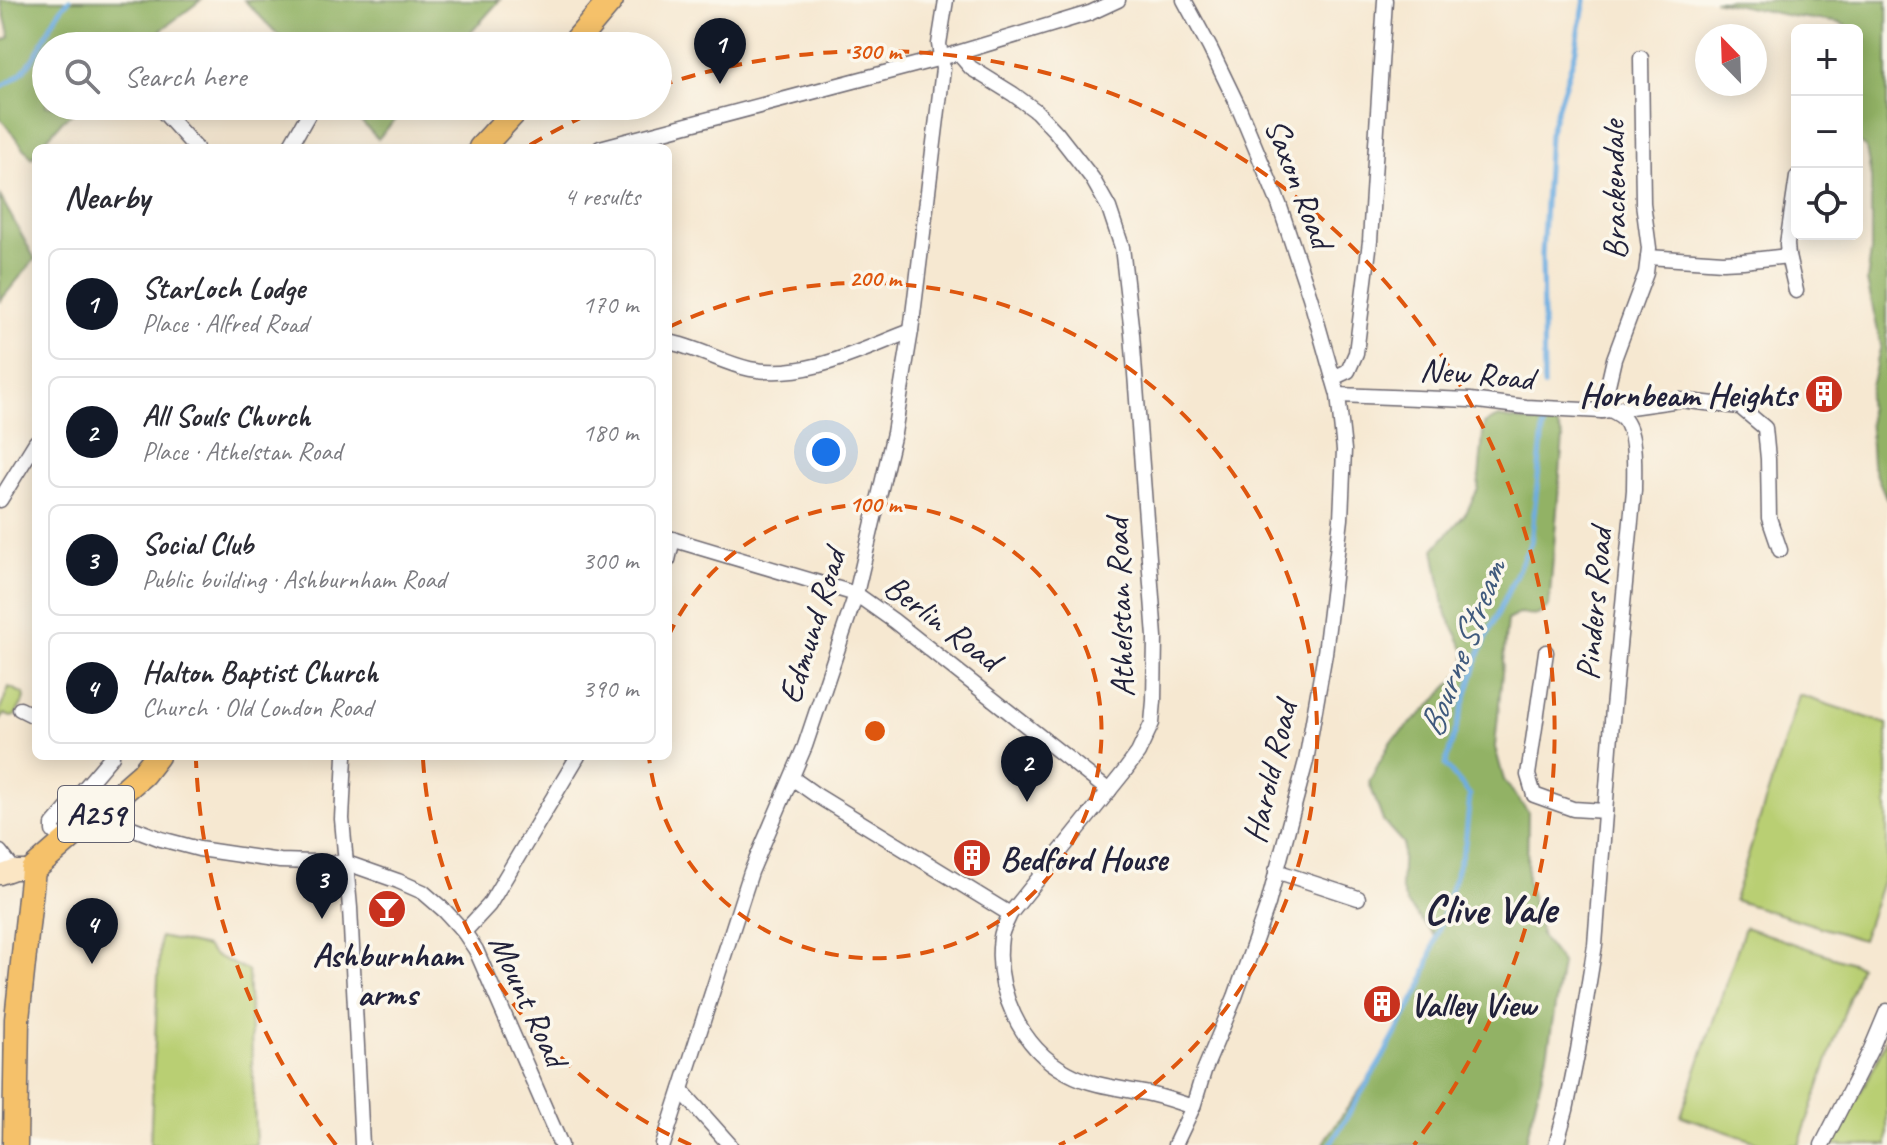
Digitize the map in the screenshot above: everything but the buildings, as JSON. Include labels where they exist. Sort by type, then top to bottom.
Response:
[{"type":"highway","points":[[584,32],[611,0]]},
{"type":"highway","points":[[485,144],[507,120]]},
{"type":"highway","name":"A259","points":[[15,1145],[16,872],[65,842],[143,774],[154,760]]},
{"type":"street","name":"Edmund Road","points":[[663,1145],[751,872],[792,778],[856,594],[894,433],[911,331],[943,69],[939,44],[946,0]]},
{"type":"street","points":[[615,144],[941,58],[1090,13],[1118,0]]},
{"type":"street","name":"Saxon Road","points":[[1184,0],[1238,106],[1279,204],[1338,395]]},
{"type":"street","points":[[1333,378],[1348,371],[1356,353],[1370,241],[1385,0]]},
{"type":"street","name":"Athelstan Road","points":[[958,53],[971,68],[1036,111],[1076,157],[1109,208],[1122,247],[1132,334],[1155,637],[1152,723],[1138,753],[1010,914],[1002,934],[1000,964],[1005,991],[1014,1017],[1026,1036],[1066,1073],[1090,1082],[1193,1107]]},
{"type":"street","name":"Brackendale","points":[[1607,411],[1614,359],[1646,273],[1649,248],[1643,203],[1641,58]]},
{"type":"street","points":[[171,120],[192,144]]},
{"type":"street","points":[[291,144],[305,120]]},
{"type":"street","points":[[1791,217],[1787,244],[1796,291]]},
{"type":"street","points":[[1648,257],[1733,262],[1788,256]]},
{"type":"street","points":[[672,343],[753,370],[782,371],[827,363],[911,331]]},
{"type":"street","name":"New Road","points":[[1338,395],[1470,400],[1526,407],[1607,411],[1680,400],[1740,407],[1765,428],[1769,518],[1780,550]]},
{"type":"street","name":"Harold Road","points":[[1175,1145],[1193,1107],[1264,917],[1306,761],[1325,653],[1341,519],[1344,450],[1338,395]]},
{"type":"street","name":"Pinders Road","points":[[1556,1145],[1578,1050],[1595,945],[1634,490],[1635,460],[1631,435],[1624,419],[1607,411]]},
{"type":"street","points":[[0,500],[32,448]]},
{"type":"street","name":"Berlin Road","points":[[672,539],[856,594],[1109,791]]},
{"type":"street","name":"Pinders Road","points":[[1546,652],[1528,775],[1534,795],[1573,809],[1605,811]]},
{"type":"street","points":[[20,709],[32,715]]},
{"type":"street","points":[[65,842],[53,831],[53,825],[103,760]]},
{"type":"street","points":[[345,760],[342,819],[362,1145]]},
{"type":"street","points":[[464,932],[489,905],[576,760]]},
{"type":"street","points":[[792,778],[1010,914]]},
{"type":"street","name":"Mount Road","points":[[104,808],[127,826],[161,839],[199,849],[280,861],[347,863],[423,892],[445,911],[476,950],[561,1145]]},
{"type":"street","points":[[0,852],[16,872]]},
{"type":"street","points":[[1276,871],[1358,898]]},
{"type":"street","points":[[1822,1145],[1887,1011]]},
{"type":"street","points":[[681,1090],[730,1145]]},
{"type":"green space","points":[[0,0],[201,0],[159,32],[32,32],[32,120],[63,120],[42,144],[32,144],[32,158],[0,118],[0,42],[10,37]]},
{"type":"green space","points":[[244,0],[500,0],[471,32],[275,32]]},
{"type":"green space","points":[[1714,0],[1887,0],[1887,500],[1872,464],[1868,399],[1881,345],[1867,281],[1871,252],[1871,178],[1863,146],[1863,51],[1866,40],[1863,38],[1863,24],[1790,16]]},
{"type":"green space","points":[[360,120],[395,120],[378,139]]},
{"type":"green space","points":[[0,196],[32,254],[32,263],[0,301]]},
{"type":"green space","points":[[1498,417],[1557,426],[1563,438],[1549,606],[1538,615],[1519,614],[1507,620],[1495,747],[1504,780],[1528,812],[1527,880],[1542,937],[1562,963],[1548,1050],[1525,1145],[1324,1145],[1381,1061],[1425,980],[1436,937],[1407,904],[1401,888],[1403,843],[1383,821],[1369,782],[1391,741],[1466,668],[1465,651],[1445,611],[1434,549],[1466,513],[1478,489],[1484,424]]},
{"type":"green space","points":[[9,687],[24,694],[25,698],[15,716],[4,714],[0,721],[0,710]]},
{"type":"green space","points":[[1799,695],[1887,724],[1887,867],[1862,940],[1734,900]]},
{"type":"green space","points":[[1745,927],[1860,966],[1799,1145],[1765,1145],[1681,1116]]},
{"type":"green space","points":[[160,937],[206,947],[214,955],[248,971],[256,1145],[150,1145]]},
{"type":"green space","points":[[1887,1036],[1887,1145],[1832,1145],[1875,1065]]},
{"type":"waterway","points":[[48,32],[69,0]]},
{"type":"waterway","name":"Bourne Stream","points":[[1544,386],[1542,255],[1549,134],[1575,53],[1585,0]]},
{"type":"waterway","points":[[0,87],[17,76],[32,60]]},
{"type":"waterway","name":"Bourne Stream","points":[[1330,1145],[1421,987],[1465,844],[1470,795],[1445,765],[1480,652],[1531,542],[1544,420]]},
{"type":"place","name":"StarLoch Lodge","points":[[720,84]]},
{"type":"place","name":"Hornbeam Heights","points":[[1824,394]]},
{"type":"place","name":"All Souls Church","points":[[1027,802]]},
{"type":"place","name":"Bedford House","points":[[972,858]]},
{"type":"place","name":"Ashburnham arms","points":[[387,909]]},
{"type":"place","name":"Social Club","points":[[322,919]]},
{"type":"place","name":"Halton Baptist Church","points":[[92,964]]},
{"type":"place","name":"Valley View","points":[[1382,1004]]},
{"type":"district","name":"Clive Vale","points":[[1490,908]]}]
